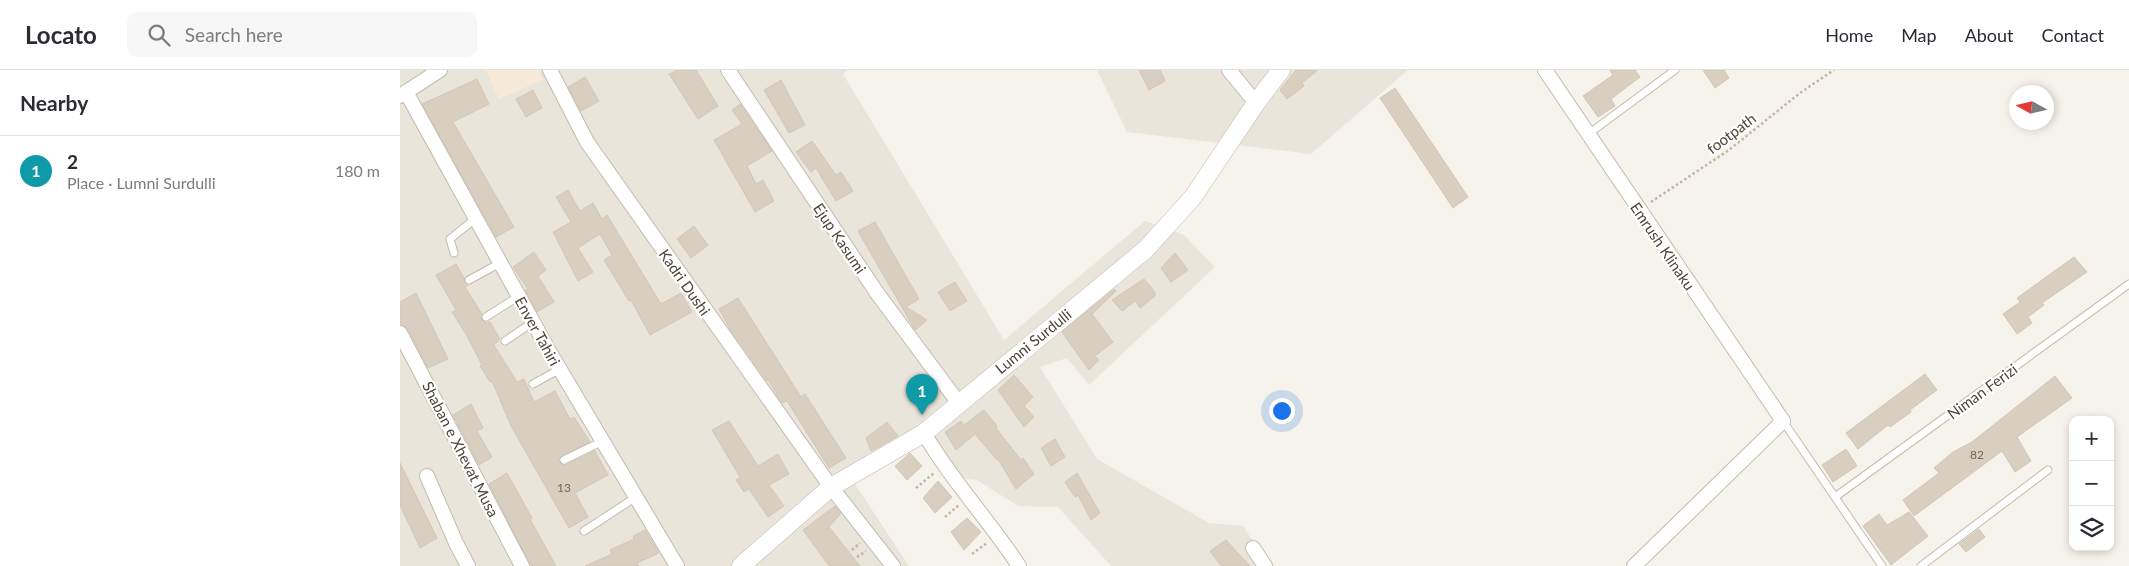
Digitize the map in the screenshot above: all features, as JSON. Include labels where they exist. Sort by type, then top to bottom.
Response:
[{"type":"street","points":[[403,94],[440,70]]},
{"type":"street","name":"Kadri Dushi","points":[[550,70],[587,142],[831,487],[893,566]]},
{"type":"street","name":"Ejup Kasumi","points":[[728,70],[877,293],[958,402]]},
{"type":"street","points":[[1229,70],[1256,103]]},
{"type":"street","name":"Lumni Surdulli","points":[[741,566],[831,487],[924,433],[958,402],[1146,249],[1193,197],[1256,103],[1281,70]]},
{"type":"street","name":"Emrush Klinaku","points":[[1544,70],[1783,421]]},
{"type":"street","name":"Enver Tahiri","points":[[403,94],[476,218],[560,369],[677,566]]},
{"type":"street","name":"Shaban e Xhevat Musa","points":[[400,332],[522,566]]},
{"type":"street","points":[[1634,566],[1783,421]]},
{"type":"street","points":[[924,433],[943,465],[998,535],[1019,566]]},
{"type":"street","points":[[427,476],[468,566]]},
{"type":"street","points":[[1253,548],[1265,566]]},
{"type":"lane","points":[[1587,135],[1675,70]]},
{"type":"lane","points":[[454,254],[450,238],[476,218]]},
{"type":"lane","points":[[469,280],[500,263]]},
{"type":"lane","name":"Niman Ferizi","points":[[1834,497],[2129,284]]},
{"type":"lane","points":[[486,317],[519,296]]},
{"type":"lane","points":[[505,341],[533,322]]},
{"type":"lane","points":[[533,384],[560,369]]},
{"type":"lane","points":[[1783,421],[1882,566]]},
{"type":"lane","points":[[564,460],[603,441]]},
{"type":"lane","points":[[1921,566],[2048,470]]},
{"type":"lane","points":[[584,531],[636,497]]},
{"type":"path","name":"footpath","points":[[1639,210],[1729,150],[1800,93],[1834,70]]},
{"type":"path","points":[[916,488],[943,465]]},
{"type":"path","points":[[945,517],[968,498]]},
{"type":"path","points":[[972,554],[998,535]]},
{"type":"shaded area","points":[[400,70],[848,70],[843,74],[1004,340],[1145,221],[1184,235],[1215,267],[1089,385],[1067,358],[1040,367],[1097,459],[1209,523],[1243,526],[1269,566],[1111,566],[1058,507],[1018,506],[977,480],[956,478],[929,437],[853,481],[909,566],[400,566]]},
{"type":"shaded area","points":[[486,70],[538,70],[543,80],[499,99]]},
{"type":"shaded area","points":[[1097,70],[1408,70],[1311,154],[1127,132]]},
{"type":"building","points":[[678,70],[696,70],[718,106],[698,119],[669,74]]},
{"type":"building","points":[[1139,70],[1160,70],[1165,81],[1149,90]]},
{"type":"building","points":[[1296,70],[1318,70],[1302,83],[1304,86],[1287,99],[1280,90]]},
{"type":"building","points":[[1610,70],[1635,70],[1640,77],[1611,99],[1615,106],[1598,117],[1583,96],[1613,75]]},
{"type":"building","points":[[1703,70],[1724,70],[1729,78],[1715,88]]},
{"type":"building","points":[[585,77],[599,101],[581,111],[568,87]]},
{"type":"building","points":[[477,79],[489,104],[453,122],[514,227],[496,237],[422,104]]},
{"type":"building","points":[[781,80],[805,125],[789,133],[764,90]]},
{"type":"building","points":[[1395,88],[1468,197],[1453,208],[1380,98]]},
{"type":"building","points":[[533,90],[542,108],[526,117],[516,99]]},
{"type":"building","points":[[740,104],[772,151],[747,166],[756,184],[763,180],[774,201],[755,212],[714,140],[742,124],[732,110]]},
{"type":"building","points":[[812,141],[836,175],[841,172],[853,191],[836,201],[816,168],[811,172],[796,152]]},
{"type":"building","points":[[568,190],[580,211],[593,203],[602,219],[607,215],[661,304],[681,293],[692,312],[650,335],[631,300],[629,301],[604,260],[612,255],[600,234],[578,248],[593,272],[578,281],[553,232],[571,222],[556,197]]},
{"type":"building","points":[[875,222],[919,299],[906,307],[927,320],[915,330],[858,231]]},
{"type":"building","points":[[694,226],[708,245],[691,258],[677,239]]},
{"type":"building","points":[[534,252],[546,270],[538,276],[554,302],[537,312],[525,290],[528,289],[513,267]]},
{"type":"building","points":[[1175,253],[1188,270],[1171,282],[1161,268]]},
{"type":"building","points":[[2074,257],[2087,272],[2042,303],[2044,305],[2028,317],[2032,323],[2017,334],[2003,314],[2020,302],[2017,298]]},
{"type":"building","points":[[456,264],[468,285],[465,287],[482,314],[481,319],[487,323],[490,322],[500,339],[494,345],[517,382],[524,379],[534,402],[555,391],[570,419],[574,417],[590,442],[561,456],[560,463],[566,465],[595,451],[608,475],[575,493],[588,517],[569,528],[511,426],[492,381],[490,382],[480,366],[482,365],[467,336],[452,312],[456,310],[436,275]]},
{"type":"building","points":[[1144,279],[1155,292],[1155,296],[1140,308],[1135,301],[1122,311],[1112,300]]},
{"type":"building","points":[[955,282],[967,301],[950,311],[938,292]]},
{"type":"building","points":[[1114,289],[1116,291],[1092,314],[1113,342],[1095,356],[1099,360],[1089,370],[1062,332]]},
{"type":"building","points":[[416,293],[448,359],[428,368],[408,329],[400,324],[400,302]]},
{"type":"building","points":[[738,298],[801,397],[805,394],[846,458],[829,468],[787,401],[782,403],[768,380],[730,329],[719,309]]},
{"type":"building","points":[[1925,374],[1937,390],[1910,410],[1911,412],[1890,427],[1888,425],[1858,449],[1846,433]]},
{"type":"building","points":[[1014,375],[1033,397],[1024,406],[1034,417],[1024,427],[998,390]]},
{"type":"building","points":[[2055,376],[2072,398],[2017,437],[2031,461],[2015,472],[2002,451],[1914,516],[1903,500],[1939,473],[1934,468],[1953,452],[1972,442]]},
{"type":"building","points":[[471,404],[483,428],[477,431],[492,457],[479,465],[453,415]]},
{"type":"building","points":[[984,410],[1021,460],[1023,458],[1034,474],[1016,489],[998,459],[975,434],[956,450],[945,432],[961,421],[964,425]]},
{"type":"building","points":[[729,421],[758,466],[778,454],[789,474],[769,485],[784,506],[768,517],[749,489],[744,492],[736,480],[740,477],[712,430]]},
{"type":"building","points":[[887,422],[898,436],[871,451],[866,438]]},
{"type":"building","points":[[1055,439],[1065,457],[1051,466],[1041,448]]},
{"type":"building","points":[[1846,449],[1857,466],[1833,482],[1822,465]]},
{"type":"building","points":[[910,453],[922,466],[907,480],[895,466]]},
{"type":"building","points":[[400,463],[437,538],[420,548],[400,505]]},
{"type":"building","points":[[507,473],[556,566],[531,566],[489,484]]},
{"type":"building","points":[[1077,473],[1100,513],[1091,520],[1078,495],[1075,497],[1065,482]]},
{"type":"building","points":[[938,481],[952,497],[935,513],[923,498]]},
{"type":"building","points":[[835,506],[841,513],[829,527],[860,566],[829,566],[803,530]]},
{"type":"building","points":[[1909,512],[1928,536],[1891,565],[1863,526],[1879,514],[1887,525]]},
{"type":"building","points":[[967,518],[981,532],[964,550],[951,532]]},
{"type":"building","points":[[1979,529],[1985,537],[1966,552],[1959,544]]},
{"type":"building","points":[[645,530],[659,553],[637,563],[639,566],[585,566],[612,554],[610,550],[634,539],[633,536]]},
{"type":"building","points":[[1226,540],[1250,566],[1221,566],[1210,551]]},
{"type":"place","name":"2","points":[[922,415]]}]
